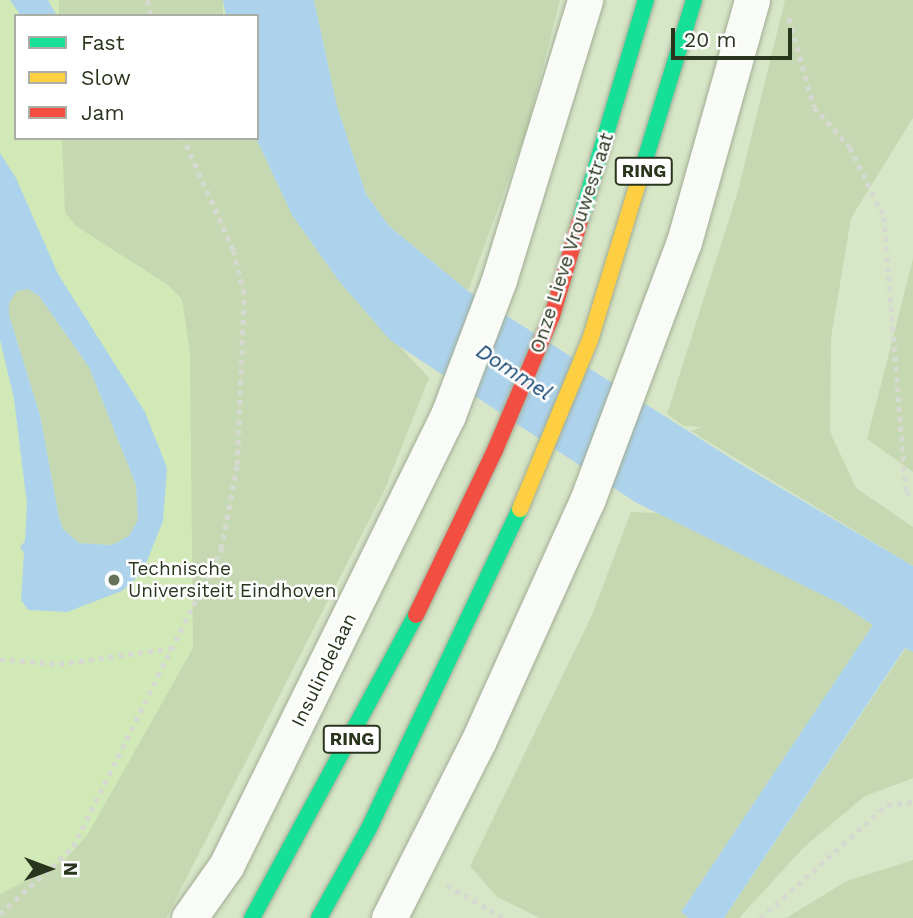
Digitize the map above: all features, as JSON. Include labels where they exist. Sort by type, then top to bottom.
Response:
[{"type":"main road","name":"Onze Lieve Vrouwestraat","points":[[252,918],[446,556],[495,450],[552,316],[646,0]]},
{"type":"main road","name":"RING","points":[[319,918],[369,828],[538,471],[590,340],[694,0]]},
{"type":"street","name":"Insulindelaan","points":[[189,918],[226,866],[448,415],[499,280],[584,0]]},
{"type":"street","points":[[389,918],[419,865],[587,501],[638,371],[684,242],[752,0]]},
{"type":"path","points":[[788,15],[814,107],[850,147],[884,217],[906,492],[913,497]]},
{"type":"path","points":[[0,914],[73,848],[221,549],[237,466],[244,350],[244,294],[233,250],[184,140]]},
{"type":"path","points":[[0,659],[59,664],[173,648]]},
{"type":"path","points":[[760,918],[887,805],[913,802]]},
{"type":"path","points":[[419,865],[504,918]]},
{"type":"shaded area","name":"Technische Universiteit Eindhoven","points":[[0,0],[387,0],[245,421],[210,740],[0,918]]},
{"type":"shaded area","points":[[59,0],[223,0],[223,14],[59,14]]},
{"type":"shaded area","points":[[314,0],[560,0],[527,129],[468,291],[389,226],[366,194],[337,106]]},
{"type":"shaded area","points":[[785,0],[913,0],[913,118],[851,218],[831,338],[830,432],[856,488],[913,527],[913,566],[691,431],[702,427],[684,426],[667,414],[738,191]]},
{"type":"shaded area","points":[[62,140],[257,140],[292,215],[339,281],[429,378],[385,489],[166,918],[0,918],[0,894],[65,860],[88,834],[193,648],[190,352],[182,299],[168,285],[76,226],[65,212]]},
{"type":"shaded area","points":[[913,259],[913,472],[867,439]]},
{"type":"shaded area","points":[[28,289],[39,296],[89,367],[136,485],[139,520],[129,536],[112,545],[79,543],[63,529],[59,517],[40,415],[9,315],[9,303],[17,291]]},
{"type":"shaded area","points":[[631,512],[658,513],[841,604],[873,625],[681,912],[689,918],[540,918],[497,897],[470,866],[592,615]]},
{"type":"shaded area","points":[[906,648],[913,652],[913,778],[865,796],[804,847],[739,918],[724,918]]},
{"type":"shaded area","points":[[913,860],[913,918],[786,918],[847,881]]},
{"type":"water","points":[[10,0],[48,0],[56,14],[20,14]]},
{"type":"water","name":"Dommel","points":[[223,0],[314,0],[337,106],[366,194],[389,226],[468,291],[732,459],[913,566],[913,652],[905,648],[724,918],[689,918],[681,912],[873,625],[841,604],[635,502],[390,340],[339,281],[292,215],[257,140],[259,14],[226,14]]},
{"type":"water","points":[[0,153],[16,178],[58,274],[145,412],[167,468],[163,521],[142,573],[122,591],[67,612],[28,610],[21,600],[24,553],[20,547],[25,541],[27,504],[14,399],[0,340]],"holes":[[[28,289],[39,296],[89,367],[136,485],[138,520],[129,536],[112,545],[79,543],[63,529],[59,517],[40,415],[9,315],[9,303],[17,291]]]},
{"type":"traffic: fast","points":[[580,221],[646,0]]},
{"type":"traffic: fast","points":[[642,170],[694,0]]},
{"type":"traffic: fast","points":[[319,918],[369,828],[520,509]]},
{"type":"traffic: fast","points":[[252,918],[416,615]]},
{"type":"traffic: slow","points":[[520,509],[590,340],[642,170]]},
{"type":"traffic: jam","points":[[416,615],[495,450],[552,316],[580,221]]},
{"type":"place","name":"Technische Universiteit Eindhoven","points":[[114,580]]}]
